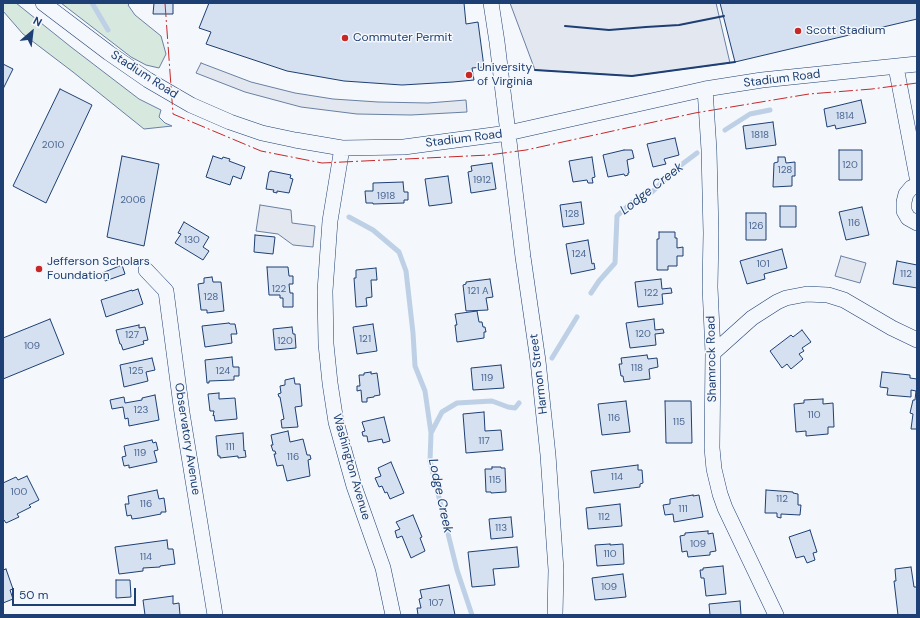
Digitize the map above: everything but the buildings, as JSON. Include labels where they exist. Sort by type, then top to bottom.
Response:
[{"type":"street","name":"Stadium Road","points":[[43,3],[109,53],[148,80],[191,105],[230,122],[262,132],[295,140],[342,148],[404,147],[508,133],[705,89],[762,80],[917,64]]},
{"type":"street","name":"Harmon Street","points":[[491,3],[523,257],[538,361],[548,454],[556,570],[555,615]]},
{"type":"street","points":[[896,67],[917,178]]},
{"type":"street","name":"Shamrock Road","points":[[705,89],[709,150],[711,233],[710,287],[713,353],[712,448],[714,469],[720,494],[776,615]]},
{"type":"street","name":"Washington Avenue","points":[[342,148],[330,221],[325,291],[326,344],[330,383],[336,422],[354,486],[383,568],[393,615]]},
{"type":"street","points":[[917,185],[911,188],[906,194],[904,202],[904,210],[908,218],[917,224]]},
{"type":"street","name":"Observatory Avenue","points":[[146,270],[166,291],[182,413],[215,615]]},
{"type":"street","points":[[713,353],[752,318],[777,302],[786,298],[807,294],[828,295],[844,300],[892,328],[917,340]]},
{"type":"shaded area","points":[[3,3],[16,3],[139,99],[161,110],[159,117],[165,123],[172,126],[144,129],[23,34],[3,11]]},
{"type":"shaded area","points":[[61,3],[130,3],[128,5],[135,15],[161,36],[166,54],[159,68],[146,65],[131,57]]},
{"type":"shaded area","points":[[510,3],[716,3],[730,63],[632,76],[535,70]]},
{"type":"shaded area","points":[[201,63],[251,82],[295,93],[333,99],[378,102],[428,103],[466,100],[467,112],[411,115],[357,114],[301,107],[245,92],[196,73]]},
{"type":"shaded area","points":[[260,205],[291,210],[292,223],[315,226],[313,247],[293,245],[278,234],[256,231]]},
{"type":"shaded area","points":[[841,256],[866,263],[860,283],[835,276]]},
{"type":"waterway","points":[[92,3],[108,30]]},
{"type":"waterway","name":"Lodge Creek","points":[[725,130],[750,114],[770,110]]},
{"type":"waterway","name":"Lodge Creek","points":[[591,293],[599,281],[615,263],[617,216],[631,203],[652,192],[677,168],[697,153]]},
{"type":"waterway","points":[[349,217],[373,230],[399,252],[406,271],[415,366],[425,391],[431,433]]},
{"type":"waterway","name":"Lodge Creek","points":[[552,358],[577,317]]},
{"type":"waterway","name":"Lodge Creek","points":[[472,615],[457,570],[430,461],[431,433],[442,412],[457,403],[492,401],[515,408],[519,403]]},
{"type":"wall","points":[[565,26],[609,30],[679,25],[724,16]]},
{"type":"wall","points":[[535,70],[632,76],[735,62]]},
{"type":"power","points":[[165,3],[173,114],[261,151],[322,163],[489,155],[526,150],[695,113],[809,94],[872,89],[917,83]]},
{"type":"place","name":"Scott Stadium","points":[[798,31]]},
{"type":"place","name":"Commuter Permit","points":[[345,38]]},
{"type":"place","name":"University of Virginia","points":[[469,75]]},
{"type":"place","name":"Jefferson Scholars Foundation","points":[[39,269]]}]
